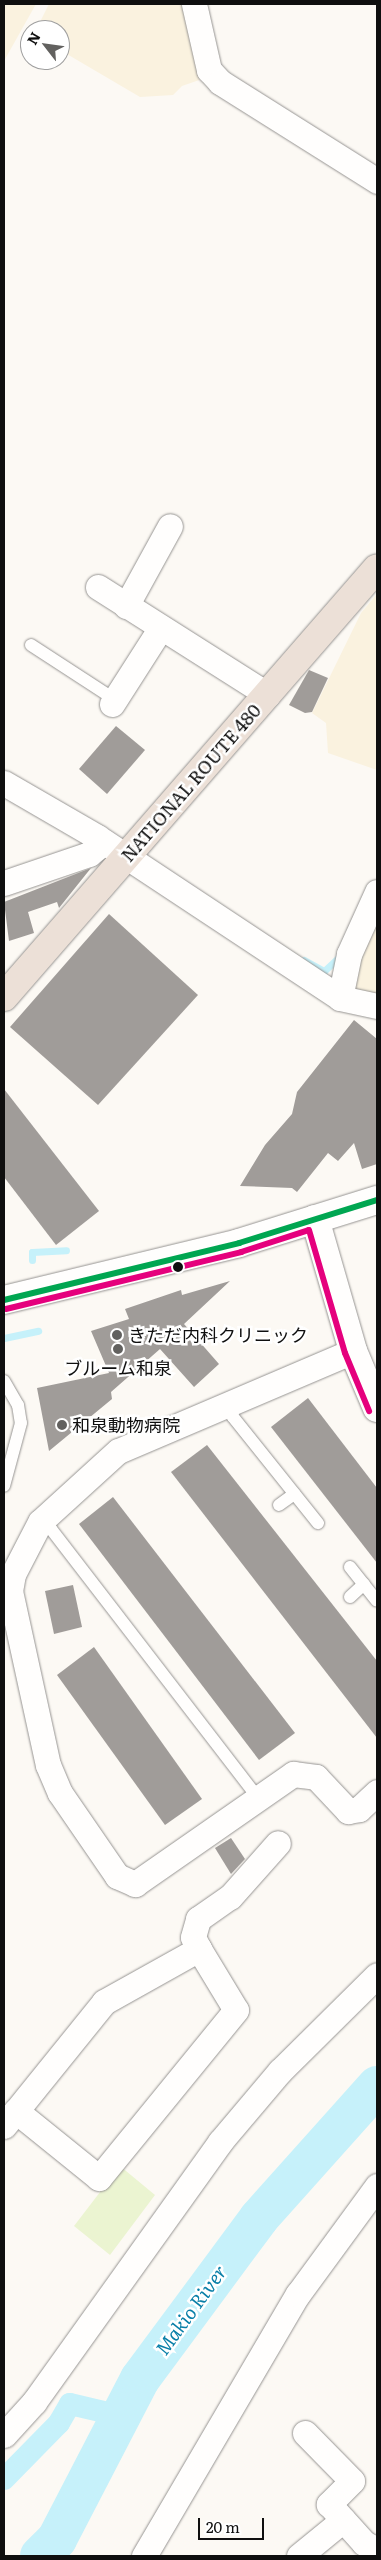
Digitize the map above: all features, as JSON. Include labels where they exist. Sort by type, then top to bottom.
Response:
[{"type":"highway","name":"NATIONAL ROUTE 480","points":[[4,997],[115,849],[268,694],[377,568]]},
{"type":"street","points":[[194,4],[209,70],[220,82],[377,181]]},
{"type":"street","points":[[126,606],[170,526]]},
{"type":"street","points":[[98,586],[160,630],[268,694]]},
{"type":"street","points":[[113,701],[160,630]]},
{"type":"street","points":[[4,784],[115,849],[340,998],[377,1006]]},
{"type":"street","points":[[4,883],[89,854],[115,849]]},
{"type":"street","points":[[340,998],[349,954],[377,892]]},
{"type":"street","points":[[4,1300],[239,1243],[377,1200]]},
{"type":"street","points":[[315,1219],[353,1350],[377,1408]]},
{"type":"street","points":[[353,1350],[118,1451],[40,1522],[13,1574],[10,1591],[48,1765],[60,1793],[117,1876],[135,1884],[293,1774],[316,1776],[348,1811],[359,1809],[377,1792]]},
{"type":"street","points":[[199,1949],[104,2002],[10,2119],[100,2178],[236,2010],[193,1937],[198,1919],[230,1897],[265,1849]]},
{"type":"street","points":[[4,2435],[34,2402],[220,2142],[280,2072],[377,1975]]},
{"type":"street","points":[[144,2556],[298,2294],[377,2186]]},
{"type":"street","points":[[310,2448],[352,2481],[329,2504],[343,2520],[377,2550]]},
{"type":"street","points":[[299,2556],[343,2520]]},
{"type":"lane","points":[[31,645],[113,701]]},
{"type":"lane","points":[[4,1381],[18,1405],[21,1423],[4,1486]]},
{"type":"lane","points":[[228,1403],[233,1417],[318,1523]]},
{"type":"lane","points":[[280,1505],[294,1494]]},
{"type":"lane","points":[[40,1522],[51,1529],[258,1798]]},
{"type":"lane","points":[[350,1567],[377,1601]]},
{"type":"lane","points":[[350,1597],[364,1584]]},
{"type":"shaded area","points":[[4,4],[36,4],[27,20],[20,20],[20,32],[4,61]]},
{"type":"shaded area","points":[[49,4],[184,4],[205,78],[182,86],[173,95],[140,97],[70,56],[70,20],[41,20]]},
{"type":"shaded area","points":[[377,594],[377,770],[328,753],[326,723],[312,713],[361,613]]},
{"type":"shaded area","points":[[377,904],[377,997],[346,989]]},
{"type":"green space","points":[[120,2166],[155,2195],[110,2255],[74,2226]]},
{"type":"building","points":[[309,670],[328,678],[312,712],[305,713],[289,705]]},
{"type":"building","points":[[116,726],[145,750],[107,794],[79,769]]},
{"type":"building","points":[[91,868],[59,908],[57,902],[28,912],[34,933],[9,941],[4,902]]},
{"type":"building","points":[[109,914],[198,995],[98,1105],[10,1027]]},
{"type":"building","points":[[354,1020],[377,1039],[377,1164],[362,1169],[354,1143],[338,1161],[328,1153],[297,1192],[292,1188],[240,1186],[265,1145],[292,1114],[297,1092]]},
{"type":"building","points":[[4,1089],[99,1211],[56,1245],[4,1177]]},
{"type":"building","points":[[230,1281],[184,1324],[219,1364],[194,1387],[160,1349],[111,1392],[112,1399],[49,1451],[37,1388],[109,1373],[91,1331],[129,1319],[125,1309],[181,1290],[182,1295]]},
{"type":"building","points":[[308,1398],[377,1488],[377,1563],[271,1427]]},
{"type":"building","points":[[207,1445],[377,1661],[377,1738],[171,1472]]},
{"type":"building","points":[[113,1497],[295,1733],[259,1760],[79,1524]]},
{"type":"building","points":[[73,1585],[82,1627],[54,1634],[45,1591]]},
{"type":"building","points":[[94,1647],[202,1799],[165,1825],[57,1675]]},
{"type":"building","points":[[231,1838],[245,1859],[231,1874],[215,1848]]},
{"type":"waterway","points":[[304,960],[324,971],[340,956]]},
{"type":"waterway","points":[[32,1260],[32,1252],[66,1250]]},
{"type":"waterway","points":[[4,1338],[38,1331]]},
{"type":"waterway","name":"Makio River","points":[[40,2556],[57,2539],[140,2379],[259,2218],[377,2086]]},
{"type":"waterway","points":[[4,2479],[59,2423],[70,2404],[121,2416]]},
{"type":"transit line","points":[[4,1300],[239,1243],[377,1200]]},
{"type":"transit line","points":[[6,1309],[241,1252],[309,1230],[345,1353],[369,1411]]},
{"type":"place","name":"きただ内科クリニック","points":[[117,1335]]},
{"type":"place","name":"ブルーム和泉","points":[[118,1349]]},
{"type":"place","name":"和泉動物病院","points":[[62,1425]]}]
